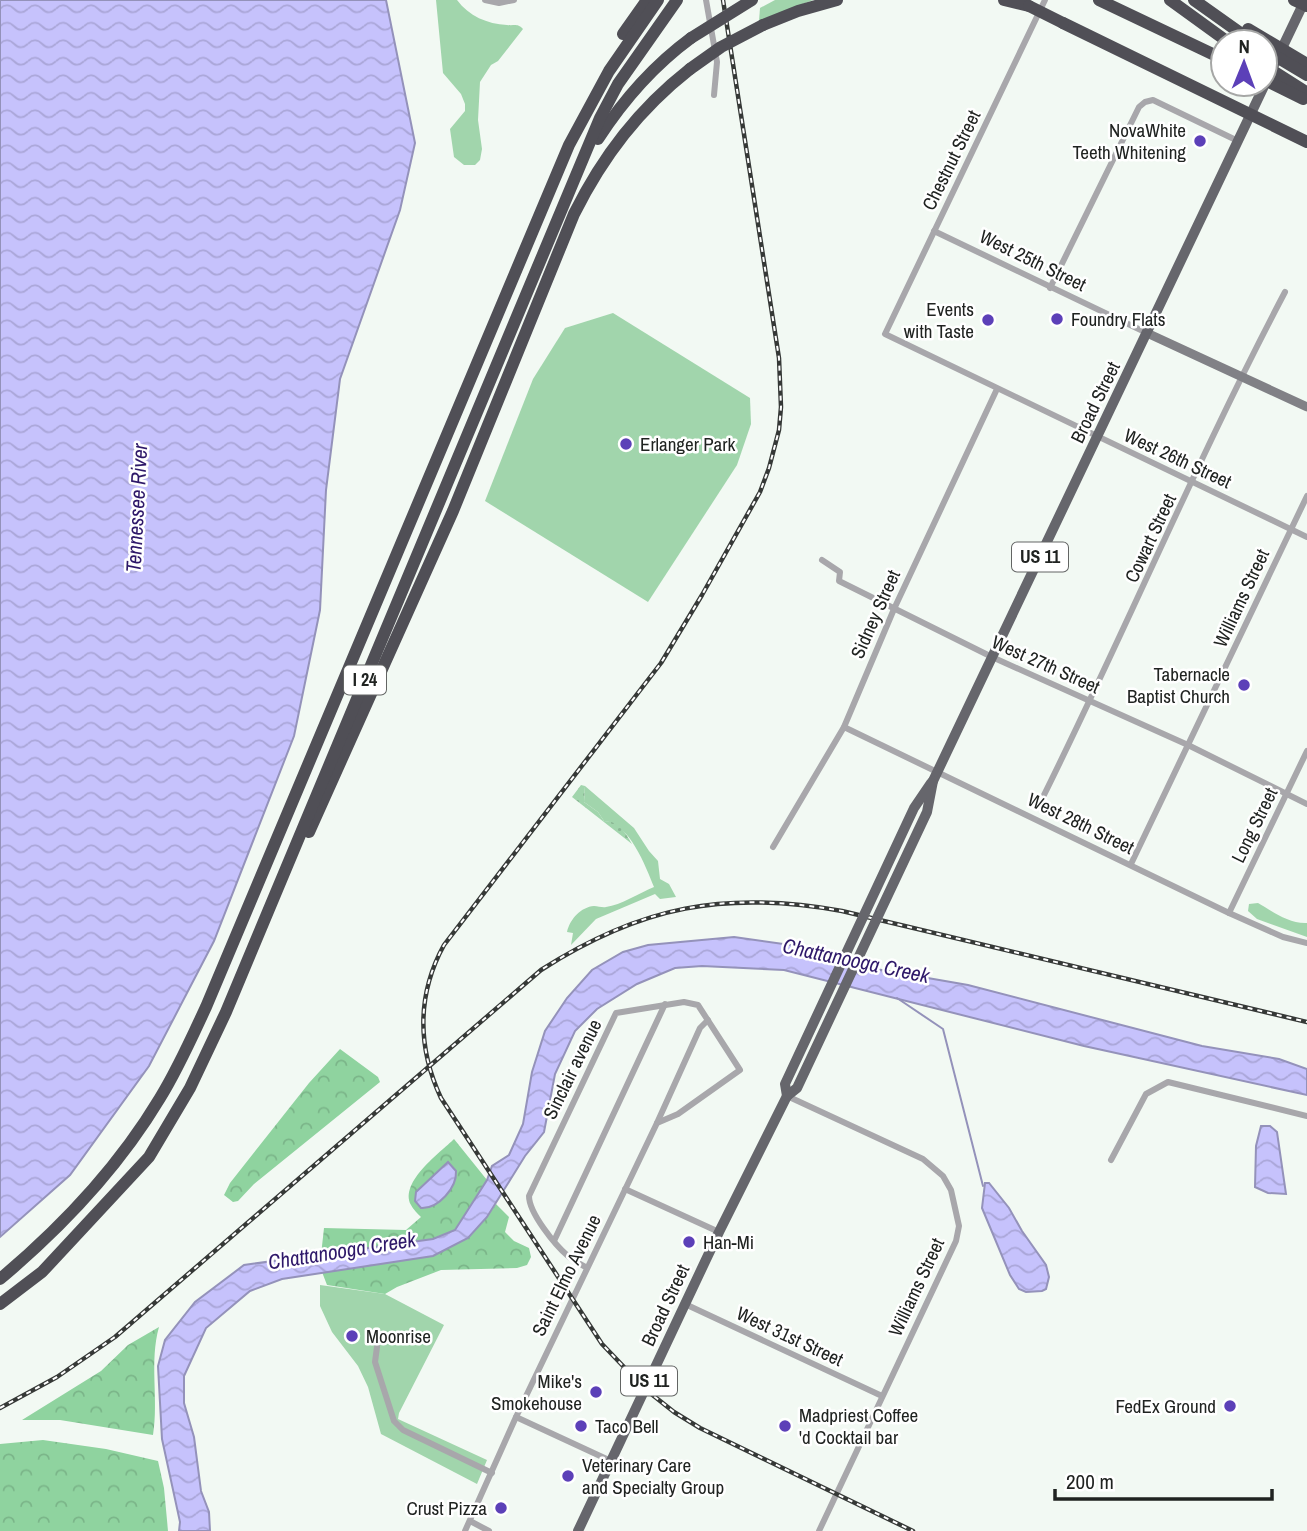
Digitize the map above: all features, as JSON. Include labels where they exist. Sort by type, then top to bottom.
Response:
[{"type":"highway","points":[[569,145],[593,85],[647,0]]},
{"type":"highway","name":"I 24","points":[[0,1279],[78,1207],[138,1132],[180,1062],[569,145],[609,71],[658,0]]},
{"type":"highway","name":"I 24","points":[[0,1304],[42,1272],[149,1157],[190,1088],[221,1023],[295,848],[600,118],[618,84],[677,0]]},
{"type":"highway","points":[[580,166],[623,101],[670,53],[752,0]]},
{"type":"highway","points":[[295,848],[312,829],[406,620],[579,205],[603,162],[652,102],[720,47],[763,25],[837,0]]},
{"type":"highway","points":[[1004,0],[1026,3],[1307,142]]},
{"type":"highway","points":[[1099,0],[1209,52]]},
{"type":"highway","points":[[1170,0],[1209,29]]},
{"type":"highway","points":[[1194,0],[1237,28]]},
{"type":"highway","points":[[1206,0],[1239,28]]},
{"type":"highway","points":[[1294,0],[1307,6]]},
{"type":"highway","points":[[1279,50],[1307,64]]},
{"type":"highway","points":[[1279,58],[1307,75]]},
{"type":"highway","points":[[1279,76],[1306,96]]},
{"type":"highway","points":[[1279,85],[1306,96]]},
{"type":"main road","name":"Broad Street","points":[[578,1531],[719,1232],[787,1096],[785,1084],[914,808],[936,776],[1305,0]]},
{"type":"street","points":[[485,0],[499,3],[514,0]]},
{"type":"street","points":[[706,0],[717,62],[714,96]]},
{"type":"street","name":"Chestnut Street","points":[[885,334],[1045,0]]},
{"type":"street","points":[[1050,288],[1139,107],[1145,102],[1153,100],[1238,141]]},
{"type":"street","name":"West 25th Street","points":[[934,231],[1307,407]]},
{"type":"street","name":"Cowart Street","points":[[1043,797],[1091,701],[1240,376],[1284,292]]},
{"type":"street","name":"West 26th Street","points":[[885,334],[1307,537]]},
{"type":"street","name":"Sidney Street","points":[[773,847],[844,727],[894,609],[997,389]]},
{"type":"street","name":"Williams Street","points":[[1131,864],[1307,496]]},
{"type":"street","name":"West 27th Street","points":[[822,561],[840,572],[839,582],[992,657],[1188,745],[1307,804]]},
{"type":"street","name":"West 28th Street","points":[[844,727],[936,776],[1131,864],[1229,913],[1283,937],[1307,943]]},
{"type":"street","name":"Long Street","points":[[1229,913],[1307,751]]},
{"type":"street","name":"Sinclair avenue","points":[[587,1268],[569,1258],[554,1241],[531,1208],[528,1196],[616,1013],[684,1002],[698,1005],[740,1070],[678,1114],[657,1123]]},
{"type":"street","points":[[554,1241],[665,1004]]},
{"type":"street","name":"Saint Elmo Avenue","points":[[465,1531],[700,1028],[708,1020]]},
{"type":"street","points":[[1111,1160],[1146,1094],[1168,1082],[1307,1116]]},
{"type":"street","name":"Williams Street","points":[[787,1096],[923,1159],[943,1176],[951,1190],[959,1226],[956,1241],[819,1531]]},
{"type":"street","points":[[625,1189],[719,1232]]},
{"type":"street","name":"West 31st Street","points":[[685,1304],[882,1396]]},
{"type":"street","points":[[377,1347],[375,1362],[394,1421],[403,1430],[492,1473]]},
{"type":"street","points":[[516,1417],[611,1461]]},
{"type":"street","points":[[470,1521],[489,1531]]},
{"type":"green space","points":[[436,0],[457,0],[467,11],[479,18],[517,25],[523,29],[498,61],[491,65],[480,82],[478,120],[482,149],[480,160],[475,165],[464,165],[454,157],[450,129],[465,111],[465,104],[461,94],[443,73]]},
{"type":"green space","points":[[775,0],[813,0],[759,21],[760,8]]},
{"type":"green space","name":"Erlanger Park","points":[[613,313],[750,398],[751,424],[737,465],[648,602],[485,501],[533,379],[565,328]]},
{"type":"green space","points":[[581,785],[585,786],[584,802],[598,812],[604,821],[621,828],[632,844],[572,797]]},
{"type":"green space","points":[[585,786],[634,828],[658,861],[660,879],[669,884],[676,897],[660,899],[655,894],[596,919],[571,945],[573,933],[567,932],[568,927],[581,911],[594,906],[618,904],[654,887],[629,837],[613,823],[604,821],[598,812],[584,802]]},
{"type":"green space","points":[[1258,903],[1287,919],[1307,923],[1307,937],[1257,919],[1248,911],[1249,904]]},
{"type":"green space","points":[[340,1049],[378,1077],[380,1082],[254,1184],[238,1201],[233,1202],[224,1195],[230,1183],[309,1083]]},
{"type":"green space","points":[[454,1139],[487,1180],[455,1230],[433,1239],[321,1255],[324,1228],[406,1230],[421,1217],[411,1205],[411,1187],[423,1168]]},
{"type":"green space","points":[[496,1204],[509,1217],[505,1232],[514,1241],[529,1248],[531,1257],[527,1265],[517,1268],[441,1270],[385,1294],[327,1285],[322,1272],[433,1256],[487,1217]]},
{"type":"green space","points":[[320,1285],[385,1294],[444,1325],[398,1419],[487,1460],[477,1484],[381,1434],[368,1387],[358,1366],[332,1332],[320,1306]]},
{"type":"green space","points":[[159,1327],[155,1354],[153,1435],[60,1420],[22,1420],[101,1371],[128,1345]]},
{"type":"green space","points":[[43,1440],[106,1449],[158,1461],[164,1488],[168,1531],[0,1531],[0,1444]]},
{"type":"water","name":"Tennessee River","points":[[0,0],[386,0],[415,143],[400,210],[340,379],[326,490],[320,610],[294,736],[214,941],[149,1066],[70,1175],[0,1237]]},
{"type":"water","name":"Chattanooga Creek","points":[[734,937],[833,951],[876,969],[968,985],[1202,1046],[1279,1059],[1307,1069],[1307,1095],[1084,1046],[784,970],[702,966],[675,968],[637,984],[597,1009],[575,1031],[555,1074],[544,1132],[525,1156],[487,1217],[468,1238],[433,1256],[282,1279],[250,1291],[206,1328],[184,1376],[184,1403],[194,1437],[201,1491],[209,1512],[210,1531],[179,1531],[180,1522],[162,1439],[158,1366],[165,1340],[195,1302],[244,1265],[433,1239],[455,1230],[487,1180],[492,1166],[509,1155],[523,1124],[532,1072],[545,1031],[567,998],[592,970],[623,952],[648,945]]},
{"type":"water","points":[[1261,1126],[1270,1126],[1277,1132],[1286,1194],[1268,1193],[1255,1187],[1256,1146]]},
{"type":"water","points":[[448,1162],[456,1171],[450,1190],[434,1205],[421,1208],[415,1201],[416,1192]]},
{"type":"water","points":[[985,1183],[989,1183],[1009,1208],[1046,1265],[1049,1277],[1046,1289],[1026,1292],[1019,1289],[1010,1275],[982,1208]]},
{"type":"waterway","points":[[897,998],[943,1029],[983,1186]]},
{"type":"railway","points":[[723,0],[779,358],[779,430],[769,468],[760,492],[661,663],[444,945],[429,982],[423,1021],[424,1040],[433,1079],[441,1098],[602,1344],[645,1389],[700,1428],[913,1531]]},
{"type":"railway","points":[[0,1408],[57,1377],[115,1337],[541,970],[578,948],[649,918],[685,909],[760,902],[842,911],[1307,1022]]},
{"type":"place","name":"NovaWhite Teeth Whitening","points":[[1200,141]]},
{"type":"place","name":"Foundry Flats","points":[[1057,319]]},
{"type":"place","name":"Events with Taste","points":[[988,320]]},
{"type":"place","name":"Erlanger Park","points":[[626,444]]},
{"type":"place","name":"Tabernacle Baptist Church","points":[[1244,685]]},
{"type":"place","name":"Han-Mi","points":[[689,1242]]},
{"type":"place","name":"Moonrise","points":[[352,1336]]},
{"type":"place","name":"Mike's Smokehouse","points":[[596,1392]]},
{"type":"place","name":"FedEx Ground","points":[[1230,1406]]},
{"type":"place","name":"Taco Bell","points":[[581,1426]]},
{"type":"place","name":"Madpriest Coffee 'd Cocktail bar","points":[[785,1426]]},
{"type":"place","name":"Veterinary Care and Specialty Group","points":[[568,1476]]},
{"type":"place","name":"Crust Pizza","points":[[501,1508]]}]
